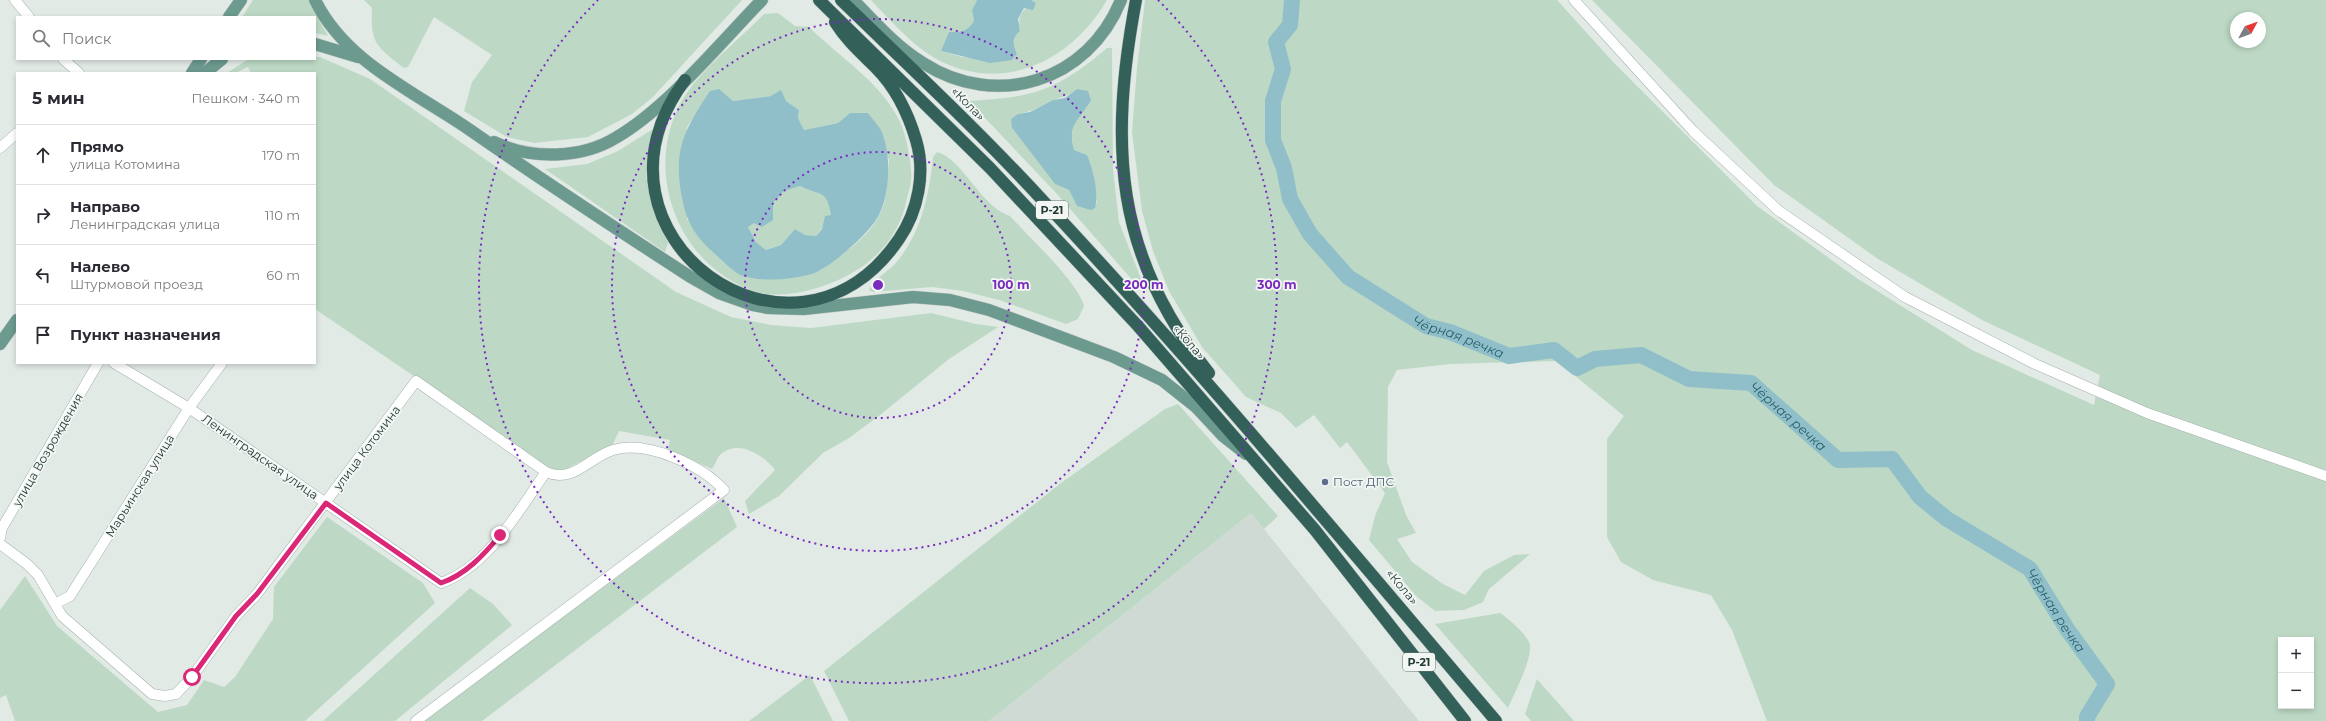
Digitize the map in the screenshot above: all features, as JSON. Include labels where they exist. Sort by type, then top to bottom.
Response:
[{"type":"highway","name":"«Кола»","points":[[841,0],[949,104],[1045,203],[1249,432],[1496,721]]},
{"type":"highway","points":[[1136,0],[1128,42],[1121,123],[1122,163],[1129,213],[1145,269],[1168,315],[1186,344],[1216,383],[1249,432]]},
{"type":"highway","points":[[685,80],[674,94],[663,117],[653,158],[654,181],[660,207],[670,233],[684,253],[716,283],[738,293],[756,298],[772,301],[802,301],[825,297],[840,290],[876,265],[892,249],[905,230],[915,205],[921,172],[917,142],[910,120],[895,92],[877,69],[846,40],[822,3]]},
{"type":"highway","name":"Р-21","points":[[822,3],[1034,213],[1143,331],[1315,530],[1465,721]]},
{"type":"main road","points":[[230,16],[241,0]]},
{"type":"main road","points":[[315,0],[326,20],[360,57],[669,264],[719,293],[753,305],[791,310],[913,297],[950,300],[989,310],[1114,358],[1162,380],[1196,406],[1223,436],[1262,467]]},
{"type":"main road","points":[[470,130],[498,144],[529,153],[557,154],[586,149],[617,138],[659,104],[685,80],[762,0]]},
{"type":"main road","points":[[853,0],[897,44],[922,63],[958,80],[974,84],[1005,87],[1038,80],[1054,74],[1074,61],[1100,36],[1121,0]]},
{"type":"main road","points":[[316,44],[360,57]]},
{"type":"main road","points":[[193,72],[200,60]]},
{"type":"main road","points":[[206,72],[221,60]]},
{"type":"main road","points":[[0,344],[16,321]]},
{"type":"street","points":[[15,0],[28,16]]},
{"type":"street","points":[[1574,0],[1693,131],[1779,212],[1905,297],[2035,364],[2147,413],[2326,476]]},
{"type":"street","points":[[65,60],[78,72]]},
{"type":"street","points":[[0,148],[16,134]]},
{"type":"street","name":"улица Возрождения","points":[[0,538],[2,528],[97,364]]},
{"type":"street","name":"Ленинградская улица","points":[[116,364],[189,408],[441,583],[455,578],[487,552],[546,472]]},
{"type":"street","name":"Марьинская улица","points":[[55,604],[70,596],[189,408],[221,364]]},
{"type":"street","name":"улица Котомина","points":[[55,604],[62,616],[152,694],[164,696],[176,694],[192,677],[236,616],[257,594],[416,381],[546,472]]},
{"type":"street","points":[[416,721],[724,490],[712,477],[697,469],[655,451],[640,449],[626,448],[602,454],[568,475],[556,476],[546,472]]},
{"type":"street","points":[[0,544],[27,564],[38,576],[55,604]]},
{"type":"shaded area","points":[[1251,513],[1419,721],[989,721]]},
{"type":"green space","points":[[253,0],[308,0],[328,36],[316,33],[316,16],[243,16]]},
{"type":"green space","points":[[364,0],[742,0],[653,97],[632,114],[588,137],[534,143],[507,137],[464,111],[472,82],[492,55],[434,17],[408,67],[404,68],[387,55],[377,44],[372,30],[372,8]]},
{"type":"green space","points":[[871,0],[977,0],[972,10],[974,21],[970,28],[941,51],[962,57],[1012,60],[1017,54],[1014,39],[1020,31],[1020,17],[1024,10],[1036,3],[1031,0],[1107,0],[1093,21],[1076,39],[1057,54],[1036,65],[1014,72],[990,74],[966,71],[942,62],[922,50],[895,26]]},
{"type":"green space","points":[[1145,0],[1557,0],[1614,63],[1757,206],[1858,279],[1972,350],[2094,405],[2100,375],[1984,321],[1878,259],[1774,185],[1592,0],[2326,0],[2326,721],[1767,721],[1732,630],[1711,595],[1653,580],[1621,562],[1607,537],[1607,439],[1624,416],[1557,361],[1450,364],[1397,370],[1388,387],[1387,462],[1406,515],[1416,533],[1397,539],[1412,562],[1443,584],[1465,595],[1484,571],[1514,555],[1530,554],[1489,589],[1483,602],[1464,610],[1435,611],[1416,596],[1369,540],[1375,516],[1385,493],[1347,442],[1340,448],[1314,415],[1296,428],[1281,413],[1246,397],[1202,347],[1169,291],[1153,251],[1142,211],[1132,132],[1137,68]]},
{"type":"green space","points":[[778,13],[795,26],[809,27],[871,83],[892,108],[900,122],[907,143],[911,168],[911,184],[900,220],[892,236],[882,249],[857,270],[842,278],[827,285],[797,293],[764,294],[757,292],[731,280],[708,264],[690,242],[677,218],[668,191],[665,163],[669,135],[678,108],[685,96],[704,72],[764,14]],"holes":[[[710,91],[733,101],[771,96],[786,101],[799,110],[798,118],[804,130],[838,123],[850,113],[889,159],[885,199],[881,212],[875,223],[857,243],[813,273],[687,220],[687,127]]]},
{"type":"green space","points":[[1107,48],[1112,48],[1113,169],[1119,222],[1143,284],[1134,282],[1057,194],[969,101],[1011,97],[1044,89],[1073,74]],"holes":[[[1077,89],[1087,107],[1075,122],[1072,136],[1074,150],[1087,155],[1097,203],[1077,206],[1069,190],[1055,184],[1012,128],[1018,114],[1035,109]]]},
{"type":"green space","points":[[316,57],[320,57],[370,79],[676,292],[731,317],[771,325],[811,328],[931,313],[976,324],[998,327],[949,359],[849,438],[823,453],[779,496],[749,514],[745,501],[775,470],[757,454],[742,448],[727,450],[719,456],[712,469],[668,449],[670,440],[619,431],[613,444],[566,469],[554,471],[316,310],[316,72],[250,72],[248,67],[237,72],[229,72],[247,60],[316,60]]},
{"type":"green space","points":[[653,129],[646,175],[650,199],[668,243],[665,252],[545,169],[587,164],[618,151]]},
{"type":"green space","points":[[937,152],[946,156],[955,164],[999,211],[1010,216],[1063,272],[1080,296],[1084,306],[1078,319],[1066,324],[999,300],[963,291],[932,287],[873,292],[869,290],[877,279],[895,264],[911,240],[922,214],[929,186],[933,157]]},
{"type":"green space","points":[[800,186],[821,193],[827,198],[830,202],[831,215],[816,236],[805,235],[795,229],[781,245],[766,250],[756,242],[748,227],[784,191]]},
{"type":"green space","points":[[1178,404],[1278,516],[1264,529],[1251,513],[989,721],[849,721],[824,671],[1061,483],[1165,409]]},
{"type":"green space","points":[[724,498],[737,527],[482,721],[423,721]]},
{"type":"green space","points":[[327,517],[423,583],[435,603],[305,721],[15,721],[6,695],[0,698],[0,610],[25,576],[57,626],[158,712],[187,705],[204,680],[224,687],[235,677],[273,619],[274,587]]},
{"type":"green space","points":[[470,588],[493,604],[512,625],[395,721],[323,721]]},
{"type":"green space","points":[[1500,613],[1524,634],[1529,642],[1530,648],[1527,665],[1508,708],[1435,624]]},
{"type":"green space","points":[[810,675],[833,721],[749,721]]},
{"type":"green space","points":[[1537,679],[1574,721],[1531,721],[1525,714]]},
{"type":"water","points":[[977,0],[1031,0],[1036,3],[1033,10],[1024,8],[1018,19],[1020,31],[1014,39],[1017,54],[1012,60],[990,63],[941,51],[949,32],[964,31],[974,21],[972,10]]},
{"type":"water","points":[[719,89],[733,101],[771,96],[781,90],[786,101],[799,110],[798,118],[804,130],[838,123],[850,113],[868,113],[882,132],[886,144],[888,175],[883,206],[879,215],[859,240],[839,257],[812,274],[795,278],[769,280],[743,276],[728,266],[704,244],[695,233],[686,214],[680,189],[679,159],[686,133],[700,106],[710,91]],"holes":[[[800,186],[821,194],[827,200],[831,215],[825,216],[822,229],[816,236],[805,235],[795,229],[781,245],[766,250],[756,242],[748,227],[754,223],[762,227],[773,220],[773,203],[784,191]]]},
{"type":"water","points":[[1077,89],[1088,91],[1091,100],[1075,123],[1072,141],[1074,150],[1087,155],[1093,174],[1096,188],[1096,202],[1095,208],[1091,210],[1077,206],[1069,190],[1055,184],[1012,128],[1011,119],[1018,114],[1030,112],[1053,100],[1065,98]]},
{"type":"waterway","name":"Чёрная речка","points":[[1292,0],[1290,25],[1276,42],[1283,69],[1273,101],[1273,140],[1284,168],[1290,199],[1310,234],[1348,277],[1426,326],[1450,332],[1509,356],[1554,350],[1577,368],[1595,359],[1641,355],[1689,379],[1751,383],[1838,460],[1892,459],[1920,497],[1947,519],[2030,569],[2067,629],[2107,684],[2087,717],[2087,721]]},
{"type":"place","name":"Пост ДПС","points":[[1325,482]]},
{"type":"route","points":[[192,677],[236,616],[257,594],[326,503],[441,583],[455,578],[487,552],[500,535]]}]
